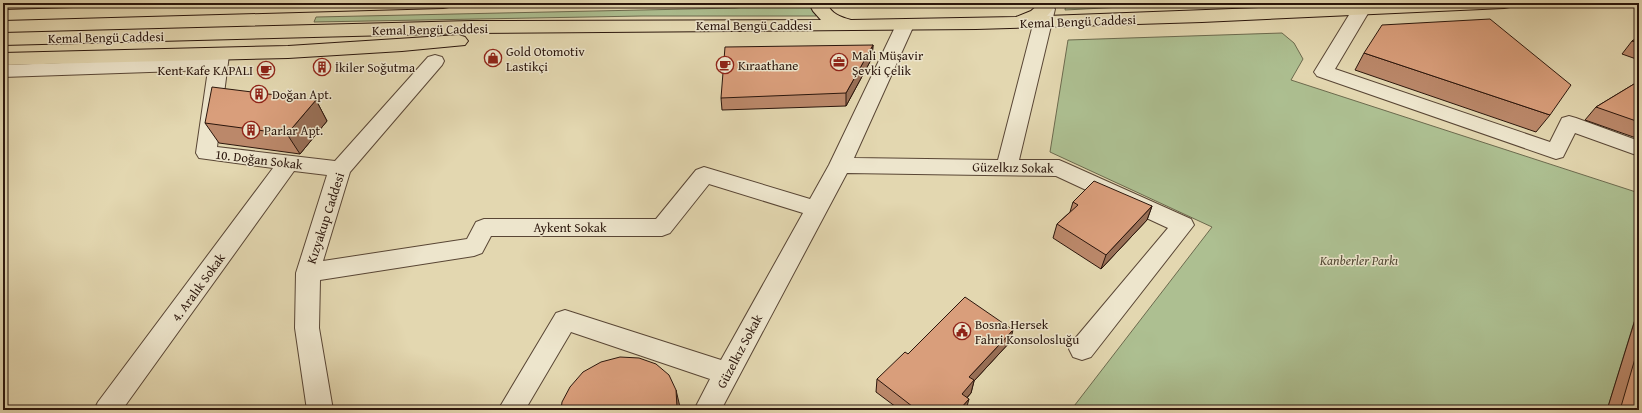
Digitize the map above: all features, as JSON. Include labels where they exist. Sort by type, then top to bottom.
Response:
[{"type":"main road","name":"Kemal Bengü Caddesi","points":[[3,15],[443,3]]},
{"type":"main road","points":[[818,3],[825,16],[834,21],[859,26]]},
{"type":"main road","name":"Kemal Bengü Caddesi","points":[[3,39],[469,27],[637,25],[859,26],[1003,23],[1046,11],[1221,17],[1504,3]]},
{"type":"main road","points":[[3,58],[220,59],[417,45],[637,25]]},
{"type":"street","points":[[1360,10],[1324,72],[1556,152],[1569,122],[1639,149]]},
{"type":"street","points":[[1007,167],[1046,11]]},
{"type":"street","name":"Güzelkız Sokak","points":[[707,410],[840,165],[905,25]]},
{"type":"street","points":[[3,71],[220,59]]},
{"type":"street","name":"10. Doğan Sokak","points":[[220,59],[206,153],[340,169]]},
{"type":"street","name":"Kızyakup Caddesi","points":[[320,410],[307,328],[308,273],[340,169],[435,61]]},
{"type":"street","name":"4. Aralık Sokak","points":[[107,410],[289,163]]},
{"type":"street","name":"Güzelkız Sokak","points":[[840,165],[1059,168],[1182,226],[1082,349]]},
{"type":"street","name":"Aykent Sokak","points":[[308,273],[474,247],[484,228],[662,227],[704,175],[815,209]]},
{"type":"street","points":[[511,410],[565,320],[727,373]]},
{"type":"green space","points":[[789,3],[815,3],[816,16],[642,16],[314,22],[316,17],[735,8]]},
{"type":"green space","points":[[1066,3],[1199,3],[1065,10]]},
{"type":"green space","name":"Kanberler Parkı","points":[[1282,33],[1294,43],[1303,59],[1291,80],[1639,193],[1639,306],[1607,410],[1071,410],[1212,227],[1050,152],[1068,40]]},
{"type":"building","points":[[1490,19],[1571,85],[1550,115],[1364,53],[1382,25]]},
{"type":"building","points":[[1639,37],[1639,43],[1632,41]]},
{"type":"building","points":[[873,45],[846,93],[721,98],[725,47]]},
{"type":"building","points":[[1639,81],[1639,122],[1596,107]]},
{"type":"building","points":[[212,87],[316,100],[287,134],[205,123]]},
{"type":"building","points":[[1094,181],[1152,206],[1106,255],[1057,224],[1078,205],[1073,202]]},
{"type":"building","points":[[965,297],[1013,330],[969,377],[974,380],[962,394],[969,399],[959,410],[917,410],[877,379],[905,352],[908,354]]},
{"type":"building","points":[[1639,345],[1639,410],[1620,410]]},
{"type":"building","points":[[620,357],[639,358],[656,364],[669,375],[676,390],[676,410],[561,410],[562,402],[570,387],[583,372],[601,362]]},
{"type":"place","name":"Gold Otomotiv Lastikçi","points":[[493,58]]},
{"type":"place","name":"Mali Müşavir Şevki Çelik","points":[[839,62]]},
{"type":"place","name":"Kıraathane","points":[[725,65]]},
{"type":"place","name":"İkiler Soğutma","points":[[322,67]]},
{"type":"place","name":"Kent Kafe KAPALI","points":[[266,70]]},
{"type":"place","name":"Doğan Apt.","points":[[259,94]]},
{"type":"place","name":"Parlar Apt.","points":[[251,130]]},
{"type":"place","name":"Bosna Hersek Fahri Konsolosluğu","points":[[962,331]]}]
